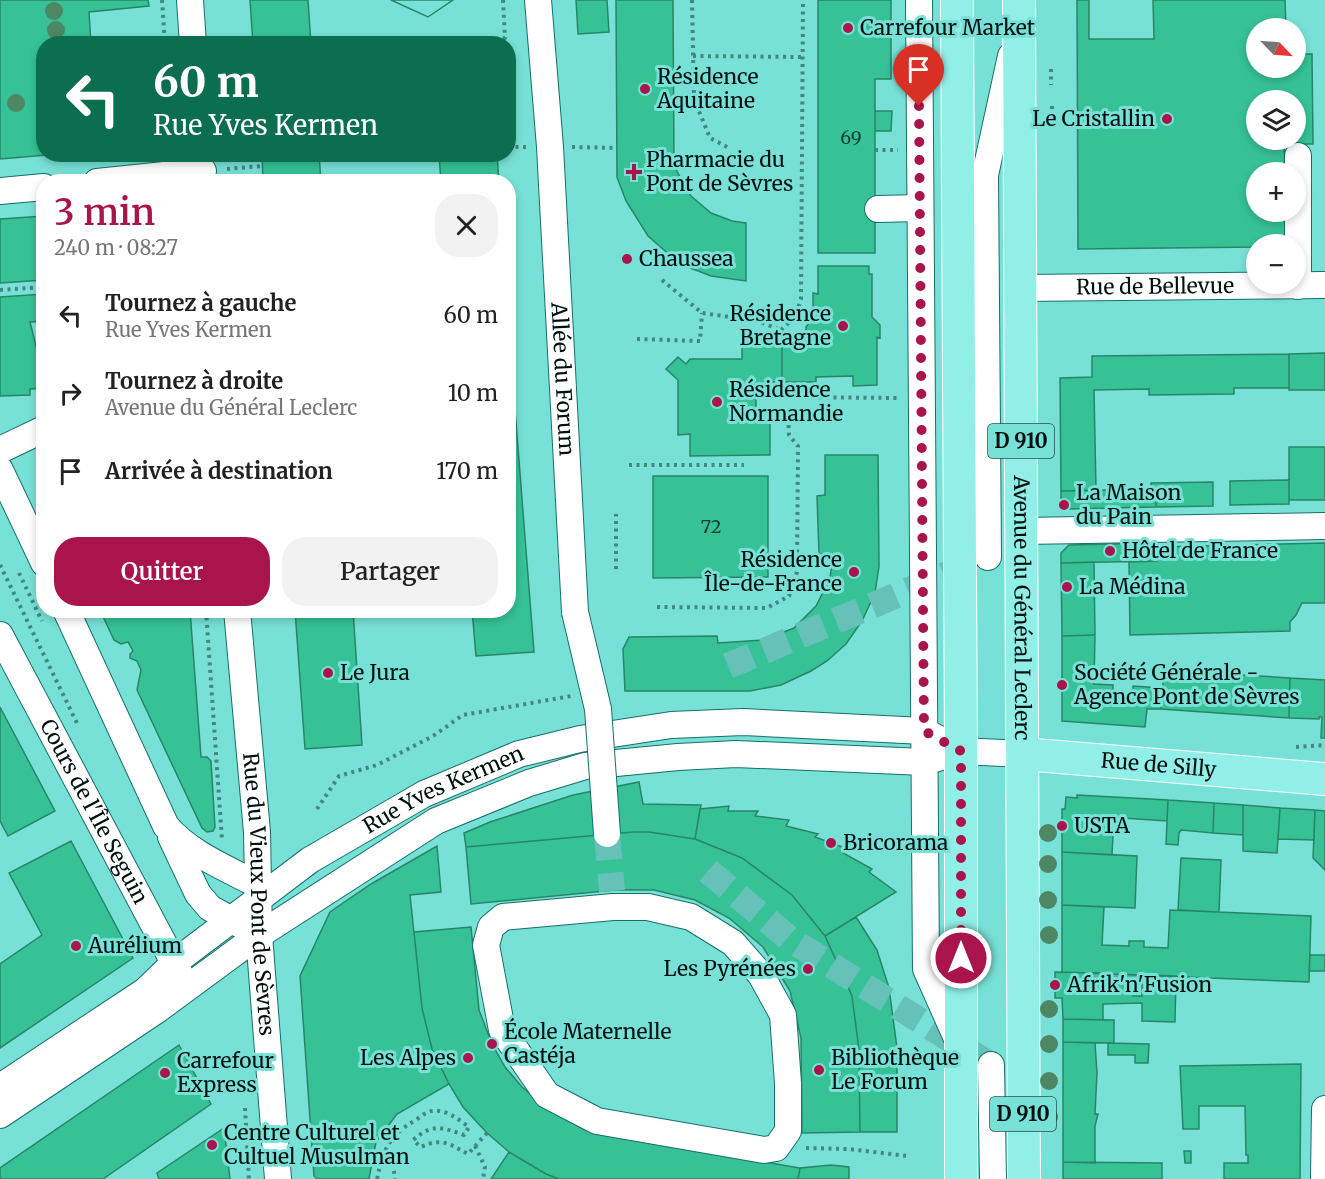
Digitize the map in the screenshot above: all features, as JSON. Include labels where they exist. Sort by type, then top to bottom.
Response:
[{"type":"main road","name":"D 910","points":[[957,0],[977,752],[961,1046],[961,1179]]},
{"type":"main road","name":"Avenue du Général Leclerc","points":[[1019,7],[1024,1179]]},
{"type":"main road","name":"Rue de Silly","points":[[1023,754],[1325,779]]},
{"type":"street","points":[[190,0],[192,36]]},
{"type":"street","name":"Allée du Forum","points":[[538,0],[550,147],[574,612],[598,709],[607,834]]},
{"type":"street","points":[[919,0],[926,969],[961,1046]]},
{"type":"street","points":[[988,557],[985,176],[1019,7]]},
{"type":"street","points":[[1298,156],[1298,234]]},
{"type":"street","points":[[165,174],[207,169]]},
{"type":"street","points":[[0,191],[36,188]]},
{"type":"street","points":[[878,209],[920,208]]},
{"type":"street","name":"Rue de Bellevue","points":[[1306,286],[1325,285]]},
{"type":"street","name":"Rue de Bellevue","points":[[1021,288],[1246,286]]},
{"type":"street","points":[[0,450],[36,433]]},
{"type":"street","points":[[0,470],[36,546]]},
{"type":"street","points":[[1022,531],[1325,526]]},
{"type":"street","points":[[70,618],[198,894],[210,908],[259,935]]},
{"type":"street","name":"Rue du Vieux Pont de Sèvres","points":[[238,618],[257,832],[259,935],[278,1179]]},
{"type":"street","name":"Cours de l'Île Seguin","points":[[0,635],[187,987]]},
{"type":"street","name":"Rue Yves Kermen","points":[[0,1087],[145,991],[174,963],[231,920],[258,892],[424,794],[519,753],[580,739],[670,725],[743,722],[924,731],[977,752]]},
{"type":"street","name":"Rue Yves Kermen","points":[[0,1115],[157,1010],[259,935],[436,821],[528,783],[585,766],[736,754],[924,762],[977,752]]},
{"type":"street","name":"Rue de Silly","points":[[977,752],[1023,754]]},
{"type":"street","points":[[166,826],[192,851],[224,867],[258,892]]},
{"type":"street","points":[[612,899],[691,917],[733,943],[761,975],[783,1015],[788,1083],[788,1131],[776,1148],[764,1150],[597,1121],[546,1095],[502,1030],[486,945],[491,927],[503,917],[612,899]]},
{"type":"street","points":[[992,1065],[993,1179]]},
{"type":"street","points":[[1324,1179],[1325,1109]]},
{"type":"path","points":[[162,0],[164,36]]},
{"type":"path","points":[[503,0],[505,36]]},
{"type":"path","points":[[692,0],[694,99],[710,138],[731,149]]},
{"type":"path","points":[[781,330],[795,317],[801,300],[802,0]]},
{"type":"path","points":[[693,56],[802,57]]},
{"type":"path","points":[[1051,69],[1051,85]]},
{"type":"path","points":[[1052,106],[1052,122]]},
{"type":"path","points":[[207,169],[262,166]]},
{"type":"path","points":[[662,280],[702,313],[758,321],[781,330]]},
{"type":"path","points":[[0,290],[36,288]]},
{"type":"path","points":[[637,339],[700,341],[702,313]]},
{"type":"path","points":[[781,330],[782,345]]},
{"type":"path","points":[[782,382],[781,398],[921,398]]},
{"type":"path","points":[[657,607],[767,608],[789,596],[797,572],[798,446],[789,435],[788,414]]},
{"type":"path","points":[[629,465],[744,465]]},
{"type":"path","points":[[616,514],[616,569]]},
{"type":"path","name":"Rue du Vieux Pont de Sèvres","points":[[207,618],[224,867]]},
{"type":"path","points":[[317,809],[339,776],[377,765],[433,736],[464,715],[593,692]]},
{"type":"path","points":[[377,1179],[381,1156],[391,1138],[407,1125],[431,1111],[448,1113],[469,1127],[464,1135],[442,1127],[424,1130],[413,1140],[422,1147],[434,1141],[445,1142],[468,1154],[487,1132]]},
{"type":"path","points":[[475,1146],[485,1167],[483,1179]]},
{"type":"path","points":[[802,1148],[848,1149],[908,1156]]},
{"type":"path","points":[[392,1156],[395,1179]]},
{"type":"building","points":[[0,0],[148,0],[149,6],[89,12],[90,36],[36,36],[36,156],[0,159]]},
{"type":"building","points":[[250,0],[308,0],[310,36],[252,36]]},
{"type":"building","points":[[391,0],[453,0],[428,17]]},
{"type":"building","points":[[391,0],[453,0],[428,17]]},
{"type":"building","points":[[576,0],[607,0],[609,32],[578,34]]},
{"type":"building","name":"Résidence Aquitaine","points":[[616,0],[673,0],[674,166],[691,196],[711,213],[732,221],[746,223],[746,281],[711,276],[680,264],[648,236],[626,201],[617,177]]},
{"type":"building","name":"Résidence Aquitaine","points":[[818,0],[891,0],[891,79],[875,79],[875,253],[818,253]]},
{"type":"building","name":"Le Cristallin","points":[[1077,0],[1089,0],[1089,39],[1154,39],[1153,0],[1285,0],[1286,18],[1246,18],[1246,78],[1306,78],[1306,54],[1312,54],[1313,144],[1306,144],[1306,90],[1246,90],[1246,150],[1284,150],[1285,162],[1246,162],[1246,222],[1285,222],[1285,234],[1246,234],[1246,247],[1078,249]]},
{"type":"building","points":[[875,111],[892,111],[891,131],[875,131]]},
{"type":"building","points":[[262,162],[320,162],[320,174],[263,174]]},
{"type":"building","points":[[440,162],[498,162],[498,174],[440,174]]},
{"type":"building","points":[[36,217],[36,281],[0,283],[0,219]]},
{"type":"building","name":"Résidence Bretagne","points":[[818,266],[869,266],[869,274],[872,274],[872,317],[880,325],[880,338],[877,337],[877,385],[853,386],[853,376],[816,377],[816,382],[782,382],[782,345],[806,345],[806,327],[813,318],[813,293],[818,294]]},
{"type":"building","points":[[36,295],[36,322],[30,322],[36,346],[36,389],[30,389],[30,395],[0,396],[0,297]]},
{"type":"building","name":"Résidence Normandie","points":[[782,345],[782,382],[770,382],[770,388],[766,392],[756,392],[756,413],[764,413],[763,422],[770,422],[770,455],[690,456],[690,434],[678,435],[678,380],[666,369],[678,357],[686,364],[690,359],[742,359],[742,346]]},
{"type":"building","points":[[1325,353],[1325,390],[1289,390],[1289,354]]},
{"type":"building","points":[[1289,354],[1289,388],[1234,388],[1234,394],[1149,395],[1149,389],[1094,390],[1096,490],[1061,491],[1060,378],[1092,377],[1092,356]]},
{"type":"building","points":[[516,422],[534,652],[476,656],[473,618],[516,618]]},
{"type":"building","points":[[1289,447],[1325,447],[1325,500],[1289,500]]},
{"type":"building","name":"Résidence Île-de-France","points":[[825,455],[878,455],[879,566],[875,593],[862,621],[846,644],[827,661],[781,685],[750,691],[625,691],[623,649],[629,637],[717,636],[718,643],[763,640],[794,628],[816,606],[830,578],[833,554],[819,554],[817,496],[825,495]]},
{"type":"building","points":[[653,476],[768,476],[768,577],[653,578]]},
{"type":"building","points":[[1289,480],[1289,504],[1230,505],[1230,481]]},
{"type":"building","points":[[1213,482],[1213,506],[1156,507],[1156,489],[1151,489],[1151,483]]},
{"type":"building","points":[[1156,489],[1156,507],[1068,509],[1061,501],[1061,491]]},
{"type":"building","name":"Hôtel de France","points":[[1157,543],[1157,561],[1061,563],[1061,553],[1069,545]]},
{"type":"building","points":[[1325,543],[1325,603],[1302,603],[1290,622],[1290,631],[1130,635],[1129,562],[1157,561],[1157,547]]},
{"type":"building","points":[[1094,562],[1095,635],[1062,636],[1061,563]]},
{"type":"building","points":[[104,618],[191,618],[201,757],[207,757],[211,761],[215,827],[213,831],[207,832],[202,828],[137,690],[141,670],[137,661],[130,658],[133,651],[128,642],[121,644],[114,640]]},
{"type":"building","name":"Le Jura","points":[[296,618],[354,618],[362,745],[305,749]]},
{"type":"building","points":[[1095,635],[1094,684],[1113,685],[1113,693],[1133,694],[1133,686],[1162,688],[1161,709],[1147,709],[1145,727],[1062,721],[1062,636]]},
{"type":"building","points":[[1164,670],[1290,678],[1289,718],[1161,709]]},
{"type":"building","points":[[1290,678],[1325,680],[1325,738],[1321,738],[1322,717],[1319,719],[1289,718]]},
{"type":"building","points":[[0,707],[55,811],[8,836],[0,821]]},
{"type":"building","points":[[639,782],[643,804],[701,805],[695,839],[633,832],[466,847],[464,833],[490,822],[573,795]]},
{"type":"building","points":[[1077,795],[1168,800],[1167,821],[1107,817],[1106,834],[1113,835],[1112,855],[1062,852],[1062,809],[1065,809],[1066,797],[1077,798]]},
{"type":"building","points":[[1168,800],[1214,803],[1213,833],[1181,830],[1178,845],[1166,844]]},
{"type":"building","points":[[1214,803],[1243,805],[1243,835],[1213,833]]},
{"type":"building","points":[[1243,805],[1280,808],[1277,853],[1243,851]]},
{"type":"building","points":[[729,806],[728,811],[758,811],[755,816],[789,820],[786,826],[818,834],[815,837],[845,848],[843,853],[872,869],[869,872],[896,892],[825,936],[792,895],[742,858],[695,839],[700,809]]},
{"type":"building","points":[[1280,808],[1315,810],[1314,840],[1278,839]]},
{"type":"building","points":[[1315,810],[1325,811],[1325,870],[1313,858]]},
{"type":"building","name":"Les Pyrénées","points":[[633,832],[695,839],[742,858],[792,895],[825,936],[852,996],[859,1050],[860,1132],[802,1133],[801,1038],[790,991],[763,947],[729,918],[695,900],[654,890],[615,890],[471,904],[466,847]]},
{"type":"building","name":"Aurélium","points":[[71,841],[133,958],[0,1048],[0,964],[42,935],[9,873]]},
{"type":"building","points":[[437,846],[441,892],[410,895],[422,1008],[432,1049],[449,1084],[397,1114],[376,1142],[369,1179],[317,1179],[314,1176],[300,976],[330,912],[371,884]]},
{"type":"building","points":[[1062,852],[1137,856],[1135,908],[1062,905]]},
{"type":"building","points":[[1181,858],[1221,860],[1219,912],[1178,910]]},
{"type":"building","points":[[1062,905],[1104,907],[1102,945],[1129,946],[1129,941],[1144,941],[1144,947],[1168,948],[1170,910],[1311,916],[1309,982],[1062,972]]},
{"type":"building","points":[[856,917],[877,950],[889,988],[897,1048],[897,1132],[860,1132],[859,1050],[852,996],[825,936]]},
{"type":"building","name":"Les Alpes","points":[[471,927],[479,1010],[492,1044],[505,1067],[522,1087],[551,1111],[597,1133],[800,1168],[798,1179],[559,1179],[509,1152],[487,1133],[463,1107],[449,1084],[432,1049],[422,1008],[414,932]]},
{"type":"building","points":[[1310,955],[1325,955],[1325,971],[1309,971]]},
{"type":"building","points":[[1055,972],[1103,973],[1103,982],[1109,982],[1109,974],[1176,976],[1175,1022],[1142,1021],[1142,1003],[1103,1004],[1103,1020],[1063,1019],[1062,998],[1055,998]],"holes":[[[1133,981],[1142,981],[1142,996],[1133,996]]]},
{"type":"building","points":[[1063,1019],[1114,1020],[1114,1043],[1063,1042]]},
{"type":"building","points":[[1063,1042],[1095,1043],[1097,1073],[1095,1114],[1098,1114],[1095,1126],[1095,1163],[1063,1162]]},
{"type":"building","points":[[1108,1043],[1149,1044],[1148,1063],[1135,1063],[1135,1055],[1108,1055]]},
{"type":"building","points":[[179,1045],[211,1104],[103,1179],[0,1179],[0,1168]]},
{"type":"building","points":[[1301,1064],[1300,1179],[1224,1179],[1224,1163],[1248,1163],[1245,1106],[1199,1106],[1199,1129],[1183,1129],[1180,1066]]},
{"type":"building","name":"Centre Culturel et Cultuel Musulman","points":[[224,1128],[230,1179],[159,1179],[157,1173]]},
{"type":"building","points":[[1184,1151],[1191,1151],[1191,1163],[1185,1163]]},
{"type":"building","points":[[509,1152],[546,1174],[559,1179],[491,1179]]},
{"type":"building","points":[[1063,1162],[1162,1163],[1162,1179],[1063,1179]]},
{"type":"building","points":[[831,1165],[849,1167],[849,1179],[798,1179],[800,1168]]},
{"type":"tunnel","points":[[728,666],[976,562]]},
{"type":"tunnel","points":[[607,834],[612,891]]},
{"type":"tunnel","points":[[708,871],[791,940],[991,1065]]},
{"type":"place","name":"Carrefour Market","points":[[848,28]]},
{"type":"place","name":"Résidence Aquitaine","points":[[645,89]]},
{"type":"place","name":"Le Cristallin","points":[[1167,119]]},
{"type":"place","name":"Pharmacie du Pont de Sèvres","points":[[634,172]]},
{"type":"place","name":"Chaussea","points":[[627,259]]},
{"type":"place","name":"Résidence Bretagne","points":[[843,326]]},
{"type":"place","name":"Résidence Normandie","points":[[717,402]]},
{"type":"place","name":"La Maison du Pain","points":[[1064,505]]},
{"type":"place","name":"Hôtel de France","points":[[1110,551]]},
{"type":"place","name":"Résidence Île-de-France","points":[[854,572]]},
{"type":"place","name":"La Médina","points":[[1067,587]]},
{"type":"place","name":"Le Jura","points":[[328,673]]},
{"type":"place","name":"Société Générale - Agence Pont de Sèvres","points":[[1062,685]]},
{"type":"place","name":"USTA","points":[[1062,826]]},
{"type":"place","name":"Bricorama","points":[[831,843]]},
{"type":"place","name":"Aurélium","points":[[76,946]]},
{"type":"place","name":"Les Pyrénées","points":[[808,969]]},
{"type":"place","name":"Afrik'n'Fusion","points":[[1055,985]]},
{"type":"place","name":"École Maternelle Castéja","points":[[492,1044]]},
{"type":"place","name":"Les Alpes","points":[[468,1058]]},
{"type":"place","name":"Bibliothèque Le Forum","points":[[819,1070]]},
{"type":"place","name":"Carrefour Express","points":[[165,1073]]},
{"type":"place","name":"Centre Culturel et Cultuel Musulman","points":[[212,1145]]},
{"type":"route","points":[[919,106],[924,731],[961,751],[961,958]]}]
